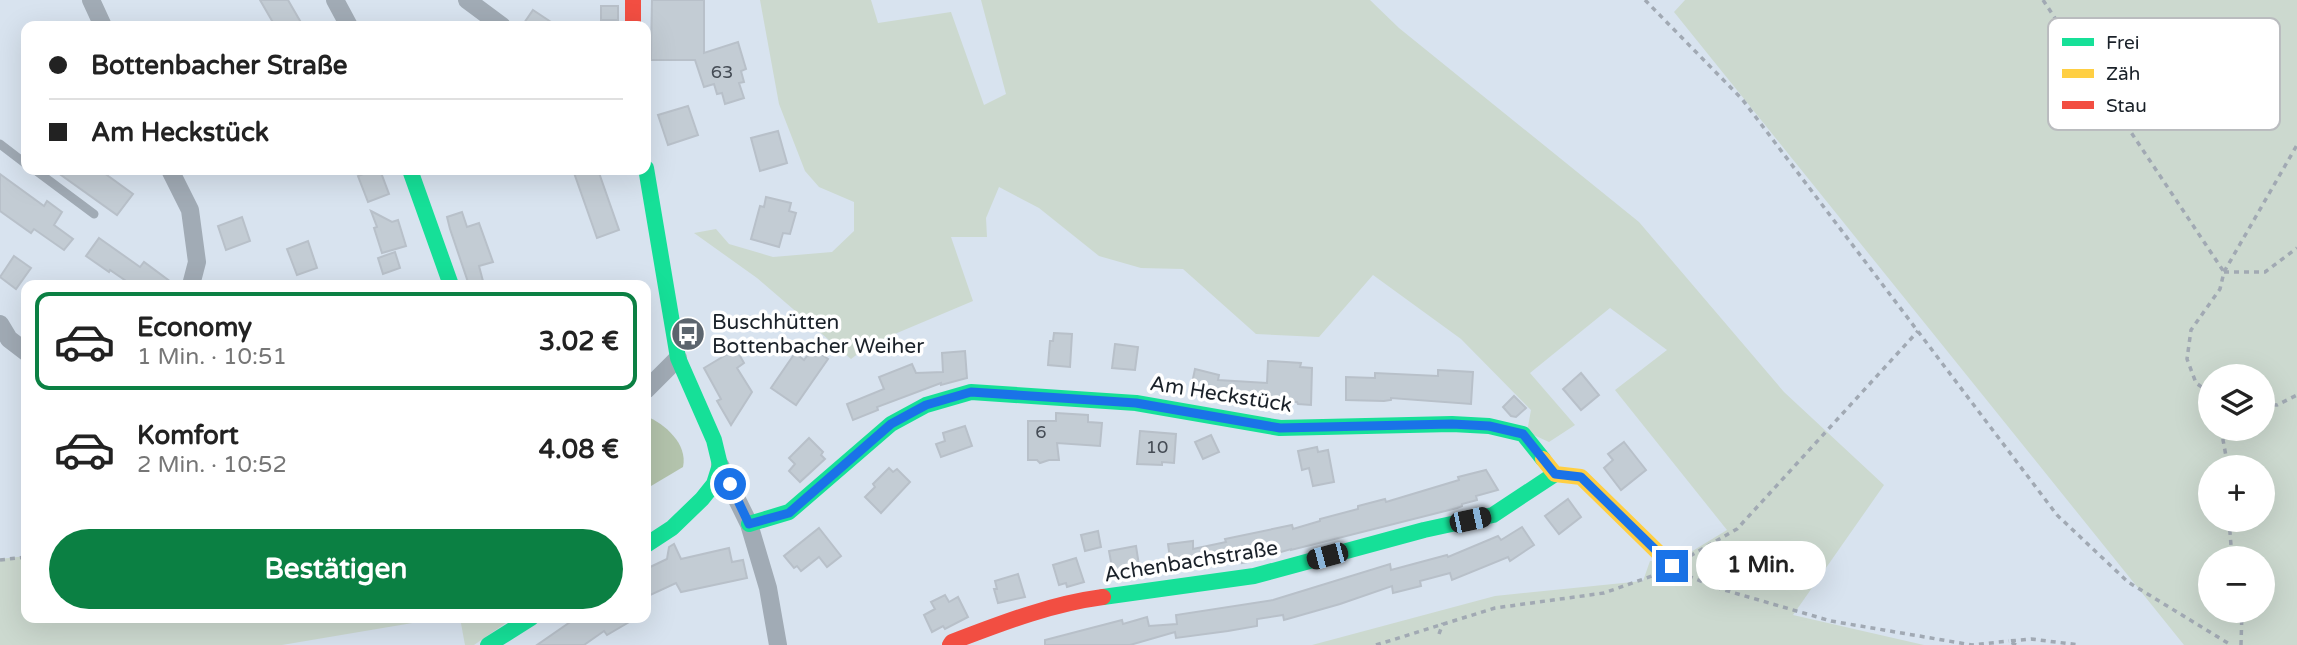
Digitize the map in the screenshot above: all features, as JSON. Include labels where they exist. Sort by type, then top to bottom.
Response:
[{"type":"street","points":[[91,0],[101,21]]},
{"type":"street","points":[[335,0],[346,21]]},
{"type":"street","points":[[467,0],[495,21]]},
{"type":"street","points":[[633,0],[633,21]]},
{"type":"street","points":[[173,175],[190,209],[197,262],[192,280]]},
{"type":"street","points":[[412,175],[449,280]]},
{"type":"street","points":[[647,175],[678,358],[714,440],[720,465],[749,524],[768,589],[778,645]]},
{"type":"street","points":[[0,324],[9,340],[21,348]]},
{"type":"street","points":[[651,385],[678,358]]},
{"type":"street","name":"Am Heckstück","points":[[749,524],[789,513],[891,424],[926,405],[971,392],[1136,403],[1280,428],[1452,424],[1489,426],[1523,434],[1555,474]]},
{"type":"street","points":[[651,542],[672,528],[702,499],[714,484],[720,465]]},
{"type":"street","points":[[1555,474],[1581,477],[1667,569]]},
{"type":"street","name":"Achenbachstraße","points":[[950,645],[1022,615],[1082,600],[1254,576],[1424,530],[1493,515],[1555,474]]},
{"type":"street","points":[[488,645],[523,623]]},
{"type":"lane","points":[[0,144],[21,160]]},
{"type":"lane","points":[[42,175],[94,214]]},
{"type":"path","points":[[1645,0],[1742,99],[2057,515],[2128,582],[2231,645]]},
{"type":"path","points":[[2043,0],[2055,18]]},
{"type":"path","points":[[2130,130],[2224,272]]},
{"type":"path","points":[[2198,384],[2187,359],[2191,330],[2220,289],[2224,272],[2297,145]]},
{"type":"path","points":[[2224,272],[2265,272],[2297,248]]},
{"type":"path","points":[[1376,645],[1495,608],[1604,593],[1639,582],[1737,529],[1918,331]]},
{"type":"path","points":[[2275,405],[2297,395]]},
{"type":"path","points":[[0,560],[21,558]]},
{"type":"path","points":[[1687,575],[1721,589],[1831,621],[1972,645],[2031,639],[2080,645]]},
{"type":"path","points":[[1439,634],[1443,623]]},
{"type":"path","points":[[2241,645],[2242,623]]},
{"type":"path","points":[[2009,641],[2017,645]]},
{"type":"shaded area","points":[[760,0],[871,0],[878,23],[951,12],[984,105],[1006,94],[981,0],[1370,0],[1399,28],[1639,222],[1784,392],[1884,485],[1793,615],[1924,645],[1312,645],[1495,596],[1643,581],[1650,561],[1676,561],[1727,530],[1615,390],[1667,350],[1610,308],[1530,373],[1575,425],[1549,442],[1527,432],[1531,410],[1461,339],[1373,275],[1319,337],[1256,334],[1183,269],[1141,268],[1099,256],[1039,208],[999,187],[986,218],[987,237],[951,237],[973,301],[871,344],[851,359],[757,278],[694,233],[716,229],[729,244],[773,257],[832,252],[854,231],[854,202],[819,187],[805,171],[779,104]]},
{"type":"shaded area","points":[[1685,0],[2297,0],[2297,645],[2184,645],[1674,12]]},
{"type":"shaded area","points":[[651,419],[674,436],[682,450],[683,467],[651,486]]},
{"type":"shaded area","points":[[21,557],[21,623],[412,623],[282,645],[0,645],[0,559]]},
{"type":"shaded area","points":[[461,623],[506,623],[474,645],[465,645]]},
{"type":"building","points":[[260,0],[288,0],[300,21],[272,21]]},
{"type":"building","points":[[652,0],[704,0],[704,53],[738,42],[746,69],[741,71],[744,82],[739,83],[744,98],[725,104],[722,93],[717,94],[714,84],[704,87],[695,60],[651,60]]},
{"type":"building","points":[[601,6],[618,6],[618,20],[601,20]]},
{"type":"building","points":[[533,10],[550,21],[525,21]]},
{"type":"building","points":[[688,106],[698,135],[668,145],[658,115]]},
{"type":"building","points":[[778,131],[787,163],[760,171],[751,138]]},
{"type":"building","points":[[0,174],[44,206],[47,201],[62,212],[54,225],[73,239],[64,250],[34,229],[31,233],[0,211]]},
{"type":"building","points":[[61,175],[107,175],[133,194],[117,215]]},
{"type":"building","points":[[382,175],[389,194],[368,202],[358,176]]},
{"type":"building","points":[[575,175],[600,175],[619,230],[597,238]]},
{"type":"building","points":[[766,197],[791,203],[789,211],[796,213],[790,234],[783,233],[779,247],[751,239],[760,206],[764,207]]},
{"type":"building","points":[[371,211],[392,222],[398,220],[406,246],[382,253]]},
{"type":"building","points":[[462,212],[467,227],[479,223],[493,262],[479,266],[483,280],[467,280],[447,217]]},
{"type":"building","points":[[242,217],[250,241],[226,250],[218,226]]},
{"type":"building","points":[[99,238],[140,267],[144,262],[168,280],[125,280],[86,256]]},
{"type":"building","points":[[308,241],[317,268],[297,275],[287,249]]},
{"type":"building","points":[[395,252],[400,268],[383,274],[378,258]]},
{"type":"building","points":[[14,256],[31,268],[16,289],[0,277]]},
{"type":"building","points":[[1054,333],[1072,334],[1070,367],[1048,365],[1050,341],[1053,341]]},
{"type":"building","points":[[1115,344],[1138,347],[1135,370],[1112,368]]},
{"type":"building","points":[[813,348],[828,359],[796,405],[771,388],[795,353],[804,360]]},
{"type":"building","points":[[736,349],[744,363],[737,368],[752,392],[731,425],[717,401],[721,399],[704,368]]},
{"type":"building","points":[[965,351],[967,378],[941,383],[877,407],[878,410],[853,420],[847,404],[884,389],[879,377],[912,364],[916,373],[943,372],[942,353]]},
{"type":"building","points":[[1268,361],[1301,363],[1300,367],[1312,368],[1311,405],[1233,397],[1233,403],[1190,393],[1195,369],[1219,375],[1218,380],[1267,383]]},
{"type":"building","points":[[1438,370],[1473,372],[1471,404],[1391,398],[1384,401],[1346,400],[1346,377],[1375,378],[1375,373],[1438,376]]},
{"type":"building","points":[[1581,373],[1599,395],[1581,410],[1563,389]]},
{"type":"building","points":[[1514,396],[1526,408],[1516,417],[1511,416],[1503,407]]},
{"type":"building","points":[[1056,413],[1088,415],[1088,422],[1102,423],[1100,446],[1057,443],[1059,460],[1040,463],[1037,460],[1028,460],[1028,421],[1056,421]]},
{"type":"building","points":[[965,426],[972,446],[941,457],[936,444],[945,441],[943,433]]},
{"type":"building","points":[[1140,431],[1176,434],[1174,463],[1137,464]]},
{"type":"building","points":[[1211,435],[1219,452],[1203,459],[1195,442]]},
{"type":"building","points":[[809,438],[823,452],[821,455],[825,459],[800,482],[789,471],[795,464],[789,458]]},
{"type":"building","points":[[1624,442],[1646,470],[1621,490],[1604,468],[1613,460],[1608,454]]},
{"type":"building","points":[[1317,447],[1318,452],[1328,450],[1334,482],[1313,486],[1309,468],[1302,470],[1298,451]]},
{"type":"building","points":[[889,468],[893,472],[897,469],[910,482],[881,513],[865,497],[875,487],[873,484]]},
{"type":"building","points":[[1486,470],[1498,490],[1476,496],[1477,500],[1457,508],[1242,563],[1241,559],[1195,568],[1195,565],[1171,565],[1168,544],[1193,541],[1193,549],[1226,542],[1225,539],[1292,525],[1293,529],[1358,509],[1358,506],[1385,499],[1386,502]]},
{"type":"building","points":[[1568,499],[1581,517],[1559,534],[1545,516]]},
{"type":"building","points":[[1522,527],[1534,545],[1510,561],[1508,557],[1452,580],[1450,573],[1420,581],[1421,586],[1393,593],[1392,586],[1284,620],[1283,615],[1257,619],[1257,626],[1228,631],[1176,638],[1175,632],[1130,645],[1045,645],[1045,640],[1122,620],[1123,624],[1147,617],[1149,626],[1177,624],[1176,615],[1273,600],[1390,564],[1391,570],[1447,555],[1448,557],[1498,536],[1501,540]]},
{"type":"building","points":[[819,528],[841,556],[827,567],[819,557],[801,571],[797,566],[794,568],[784,556]]},
{"type":"building","points":[[1098,531],[1101,547],[1085,551],[1081,535]]},
{"type":"building","points":[[674,544],[681,559],[729,548],[732,562],[743,560],[747,578],[681,592],[676,583],[651,595],[651,567],[667,559],[669,547]]},
{"type":"building","points":[[1136,546],[1140,572],[1123,575],[1123,571],[1113,573],[1109,551]]},
{"type":"building","points":[[1076,558],[1084,582],[1067,587],[1066,583],[1059,585],[1053,565]]},
{"type":"building","points":[[1018,574],[1025,597],[998,603],[995,581]]},
{"type":"building","points":[[945,595],[949,602],[958,597],[968,617],[945,629],[943,626],[932,632],[924,615],[935,609],[931,602]]},
{"type":"building","points":[[569,623],[627,623],[607,635],[604,631],[584,645],[537,645]]},
{"type":"traffic: fast","points":[[412,175],[449,280]]},
{"type":"traffic: fast","points":[[647,175],[678,358],[714,440],[720,465],[714,484],[702,499],[672,528],[651,542]]},
{"type":"traffic: fast","points":[[749,524],[789,512],[891,424],[926,405],[971,392],[1136,403],[1280,428],[1452,424],[1489,426],[1523,434],[1543,459]]},
{"type":"traffic: fast","points":[[1103,597],[1254,576],[1424,530],[1493,515],[1555,474]]},
{"type":"traffic: fast","points":[[488,645],[523,623]]},
{"type":"traffic: slow","points":[[1543,459],[1555,474],[1581,477],[1672,566]]},
{"type":"traffic: jam","points":[[633,0],[633,21]]},
{"type":"traffic: jam","points":[[950,645],[1026,615],[1103,597]]},
{"type":"place","name":"Buschhütten Bottenbacher Weiher","points":[[688,334]]},
{"type":"route","points":[[730,484],[749,524],[789,513],[891,424],[926,405],[971,392],[1136,403],[1280,428],[1452,424],[1489,426],[1523,434],[1555,474],[1581,477],[1672,566]]}]
